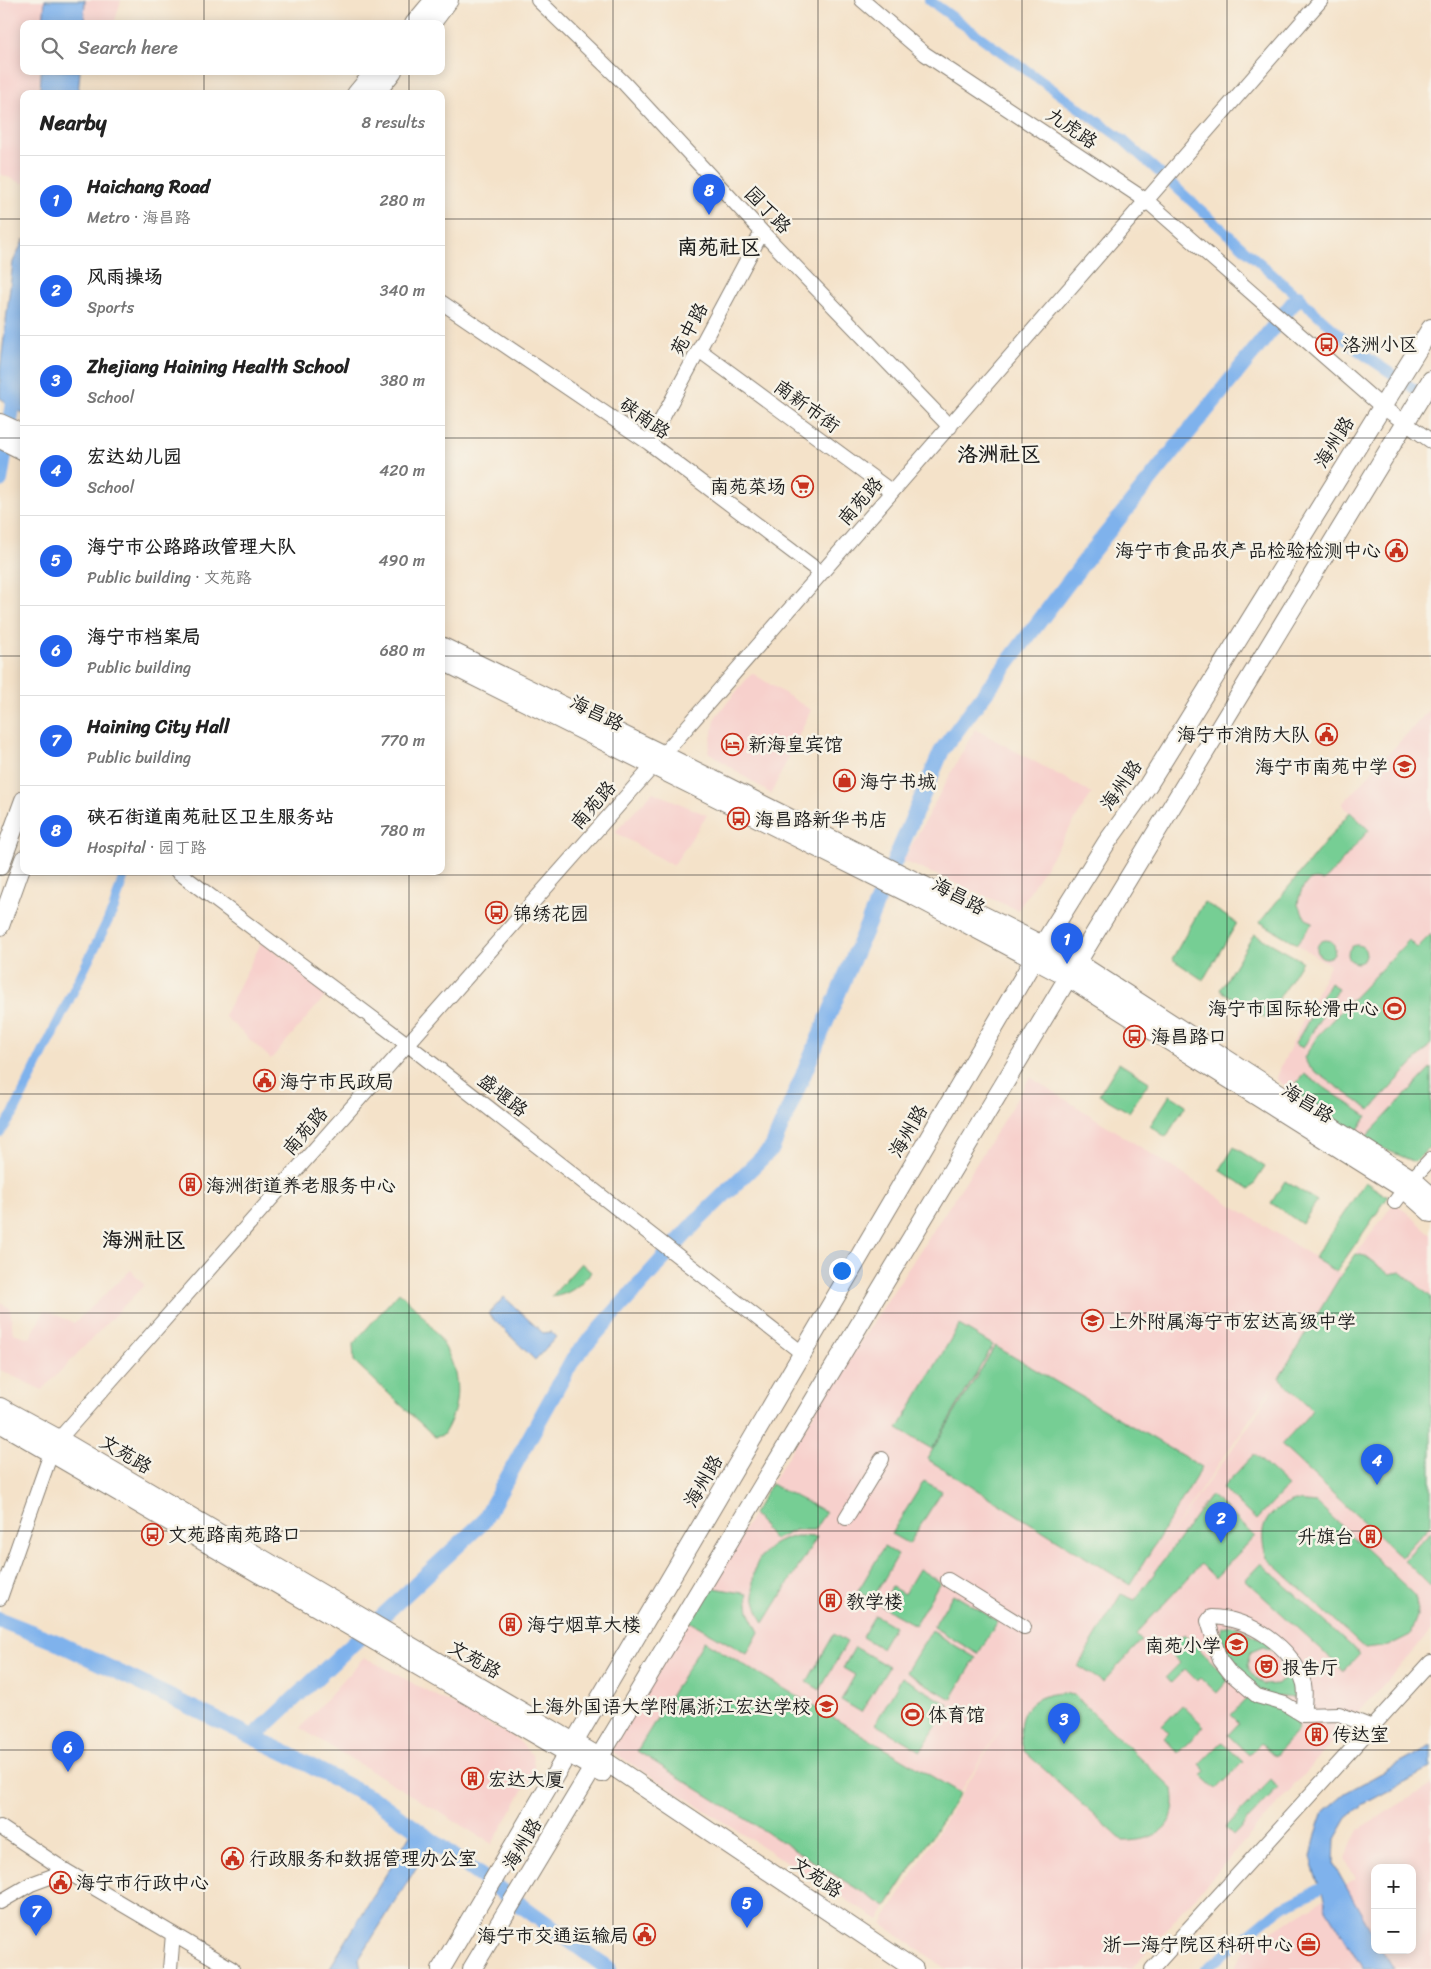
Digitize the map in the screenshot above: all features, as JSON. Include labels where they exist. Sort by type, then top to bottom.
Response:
[{"type":"main road","points":[[417,20],[434,0]]},
{"type":"main road","points":[[434,20],[449,0]]},
{"type":"main road","points":[[359,90],[372,75]]},
{"type":"main road","points":[[378,90],[390,75]]},
{"type":"main road","name":"海州路","points":[[441,1969],[1038,952],[1107,842],[1148,785],[1384,401],[1431,328]]},
{"type":"main road","name":"海州路","points":[[472,1969],[1073,970],[1431,380]]},
{"type":"main road","points":[[0,423],[20,432]]},
{"type":"main road","points":[[0,439],[20,449]]},
{"type":"main road","name":"海昌路","points":[[445,648],[658,759],[1073,970],[1404,1190],[1431,1213]]},
{"type":"main road","name":"海昌路","points":[[445,662],[658,759]]},
{"type":"main road","points":[[0,866],[20,811]]},
{"type":"main road","points":[[0,926],[20,870]]},
{"type":"main road","name":"海昌路","points":[[1404,1190],[1431,1196]]},
{"type":"main road","name":"文苑路","points":[[0,1407],[55,1446],[596,1762],[914,1969]]},
{"type":"main road","name":"文苑路","points":[[0,1423],[55,1446]]},
{"type":"main road","name":"文苑路","points":[[596,1762],[899,1969]]},
{"type":"street","name":"园丁路","points":[[538,0],[624,83],[762,232],[950,427]]},
{"type":"street","name":"九虎路","points":[[862,0],[925,54],[1150,198],[1255,296],[1306,340],[1384,401],[1409,416]]},
{"type":"street","name":"南苑路","points":[[55,1446],[950,427],[1321,0]]},
{"type":"street","name":"苑中路","points":[[649,443],[762,232]]},
{"type":"street","name":"硖南路","points":[[445,305],[649,443],[822,573]]},
{"type":"street","name":"南新市街","points":[[699,350],[892,492]]},
{"type":"street","points":[[1409,416],[1431,440]]},
{"type":"street","name":"盛堰路","points":[[182,875],[407,1044],[802,1353]]},
{"type":"street","points":[[1404,1190],[1431,1159]]},
{"type":"street","points":[[0,1598],[55,1446]]},
{"type":"street","points":[[846,1518],[882,1459]]},
{"type":"street","points":[[948,1580],[1024,1627]]},
{"type":"street","points":[[1302,1715],[1304,1685],[1286,1654],[1256,1630],[1235,1620],[1211,1617],[1208,1621],[1220,1660],[1230,1673],[1256,1696],[1285,1704],[1302,1715],[1339,1714],[1372,1727]]},
{"type":"street","points":[[1152,1969],[1431,1662]]},
{"type":"street","points":[[0,1827],[66,1870],[232,1969]]},
{"type":"street","points":[[0,1902],[31,1884],[66,1870]]},
{"type":"street","points":[[170,1969],[173,1934]]},
{"type":"shaded area","points":[[0,0],[121,0],[115,20],[20,20],[20,75],[40,75],[39,90],[20,90],[20,182],[0,174]]},
{"type":"shaded area","points":[[752,673],[811,710],[771,794],[708,752],[716,716]]},
{"type":"shaded area","points":[[1431,708],[1431,1146],[1415,1162],[1363,1140],[1278,1081],[1276,1077],[1330,965],[1260,922],[1349,812],[1342,804]]},
{"type":"shaded area","points":[[975,729],[1092,793],[1018,910],[903,861]]},
{"type":"shaded area","points":[[653,792],[707,815],[673,866],[615,832]]},
{"type":"shaded area","points":[[262,941],[328,993],[271,1059],[224,1016]]},
{"type":"shaded area","points":[[1030,1077],[1341,1274],[1395,1202],[1431,1234],[1431,1631],[1131,1969],[947,1969],[882,1924],[1016,1704],[879,1920],[611,1751],[818,1406],[965,1182]],"holes":[[[1273,1387],[1253,1420],[1160,1549]]]},
{"type":"shaded area","points":[[131,1270],[144,1285],[42,1390],[0,1370],[0,1303],[10,1308],[13,1333],[30,1338],[45,1310],[74,1323]]},
{"type":"shaded area","points":[[364,1657],[517,1739],[532,1755],[535,1770],[492,1844],[300,1728]]},
{"type":"shaded area","points":[[1431,1785],[1431,1969],[1234,1969],[1247,1947],[1356,1879],[1345,1859],[1358,1829]]},
{"type":"green space","points":[[1350,812],[1369,830],[1328,877],[1323,881],[1312,880],[1305,885],[1298,905],[1306,919],[1313,922],[1297,944],[1260,922]]},
{"type":"green space","points":[[1204,902],[1237,923],[1203,980],[1172,959]]},
{"type":"green space","points":[[1254,934],[1302,961],[1266,1019],[1220,990]]},
{"type":"green space","name":"海宁市国际轮滑中心","points":[[1431,934],[1431,1044],[1370,1110],[1309,1067],[1304,1058],[1318,1035],[1409,940],[1417,948]]},
{"type":"green space","points":[[1326,940],[1332,943],[1335,949],[1332,955],[1326,958],[1320,955],[1317,949],[1320,943]]},
{"type":"green space","points":[[1357,945],[1363,948],[1366,954],[1363,960],[1357,963],[1351,960],[1348,954],[1351,948]]},
{"type":"green space","points":[[1330,983],[1338,988],[1303,1048],[1295,1044]]},
{"type":"green space","points":[[1119,1063],[1149,1082],[1129,1112],[1099,1095]]},
{"type":"green space","points":[[1431,1068],[1431,1146],[1415,1162],[1363,1140]]},
{"type":"green space","points":[[1304,1074],[1367,1116],[1355,1134],[1291,1090]]},
{"type":"green space","points":[[1170,1095],[1186,1105],[1166,1137],[1150,1126]]},
{"type":"green space","points":[[1234,1147],[1265,1167],[1250,1190],[1220,1170]]},
{"type":"green space","points":[[1285,1181],[1317,1201],[1302,1224],[1271,1203]]},
{"type":"green space","points":[[1365,1182],[1388,1197],[1336,1272],[1314,1258]]},
{"type":"green space","points":[[1356,1254],[1365,1256],[1389,1274],[1401,1272],[1431,1297],[1431,1524],[1401,1557],[1281,1445],[1313,1410],[1279,1378],[1341,1275]]},
{"type":"green space","points":[[581,1263],[591,1272],[587,1277],[569,1292],[551,1297]]},
{"type":"green space","points":[[399,1292],[428,1322],[440,1339],[455,1375],[457,1395],[453,1415],[443,1435],[435,1437],[354,1361],[353,1344]]},
{"type":"green space","points":[[959,1325],[993,1345],[932,1449],[898,1429]]},
{"type":"green space","points":[[995,1346],[1202,1467],[1130,1585],[927,1459]]},
{"type":"green space","points":[[1254,1454],[1288,1486],[1256,1520],[1222,1488]]},
{"type":"green space","points":[[924,1481],[942,1491],[909,1544],[891,1534]]},
{"type":"green space","points":[[771,1484],[826,1512],[814,1530],[795,1530],[774,1540],[753,1514]]},
{"type":"green space","points":[[1211,1495],[1255,1536],[1215,1578],[1201,1564],[1136,1634],[1142,1640],[1103,1682],[1078,1666],[1121,1594],[1135,1600]]},
{"type":"green space","points":[[1295,1501],[1317,1503],[1416,1596],[1417,1616],[1410,1635],[1388,1646],[1365,1649],[1267,1558],[1263,1538],[1263,1529],[1266,1522],[1277,1510]]},
{"type":"green space","points":[[1431,1531],[1431,1587],[1404,1560]]},
{"type":"green space","points":[[797,1536],[817,1537],[764,1623],[754,1595],[755,1569],[760,1558],[769,1548],[781,1541]]},
{"type":"green space","points":[[884,1547],[898,1555],[872,1600],[858,1591]]},
{"type":"green space","points":[[1261,1563],[1360,1654],[1344,1671],[1245,1580]]},
{"type":"green space","points":[[919,1569],[940,1582],[915,1625],[881,1606],[892,1587],[904,1594]]},
{"type":"green space","points":[[710,1587],[747,1594],[749,1612],[759,1632],[747,1654],[689,1621]]},
{"type":"green space","points":[[953,1594],[998,1621],[978,1654],[933,1627]]},
{"type":"green space","points":[[875,1615],[894,1626],[881,1648],[862,1637]]},
{"type":"green space","points":[[1233,1625],[1278,1647],[1273,1651],[1263,1647],[1251,1652],[1249,1657],[1248,1666],[1250,1670],[1264,1685],[1277,1684],[1283,1681],[1285,1666],[1277,1656],[1282,1651],[1297,1677],[1298,1698],[1267,1696],[1224,1663],[1219,1639],[1222,1627]]},
{"type":"green space","points":[[931,1631],[976,1658],[951,1699],[906,1672]]},
{"type":"green space","points":[[834,1634],[847,1642],[820,1690],[807,1682]]},
{"type":"green space","points":[[1184,1634],[1229,1679],[1217,1693],[1200,1677],[1197,1681],[1185,1669],[1171,1683],[1166,1677],[1180,1663],[1168,1652]]},
{"type":"green space","points":[[704,1641],[960,1793],[886,1907],[637,1751]]},
{"type":"green space","points":[[855,1647],[889,1667],[861,1712],[841,1700],[855,1675],[843,1668]]},
{"type":"green space","name":"体育馆","points":[[902,1677],[949,1705],[921,1751],[875,1724]]},
{"type":"green space","points":[[1063,1693],[1074,1695],[1173,1789],[1173,1813],[1169,1822],[1156,1834],[1146,1838],[1123,1841],[1024,1751],[1020,1728],[1026,1710],[1040,1698],[1051,1694]]},
{"type":"green space","points":[[1247,1698],[1286,1709],[1294,1715],[1298,1730],[1275,1756],[1261,1743],[1249,1755],[1228,1735],[1239,1723],[1231,1715]]},
{"type":"green space","points":[[1182,1705],[1204,1726],[1178,1753],[1164,1738],[1169,1733],[1162,1726]]},
{"type":"green space","points":[[1222,1742],[1243,1762],[1216,1789],[1202,1776],[1206,1771],[1200,1764]]},
{"type":"green space","points":[[1271,1780],[1278,1788],[1233,1836],[1225,1828]]},
{"type":"water","points":[[45,0],[85,0],[84,20],[43,20]]},
{"type":"water","points":[[41,75],[80,75],[78,90],[40,90]]},
{"type":"water","points":[[20,247],[20,411],[0,398],[0,371],[13,262]]},
{"type":"water","points":[[504,1297],[543,1333],[551,1332],[556,1337],[535,1360],[488,1314]]},
{"type":"water","points":[[1431,1746],[1431,1768],[1364,1804],[1347,1818],[1335,1839],[1334,1865],[1371,1931],[1371,1954],[1384,1954],[1393,1969],[1363,1969],[1327,1909],[1311,1857],[1324,1811],[1345,1793]]},
{"type":"water","points":[[414,1828],[433,1841],[359,1959],[361,1969],[329,1969]]},
{"type":"waterway","points":[[929,0],[1122,139],[1358,351],[1431,400]]},
{"type":"waterway","points":[[253,1737],[483,1522],[573,1359],[697,1221],[772,1148],[942,750],[1090,554],[1298,297]]},
{"type":"waterway","points":[[0,480],[16,385]]},
{"type":"waterway","points":[[0,1133],[13,1114],[114,908],[124,875]]},
{"type":"waterway","points":[[0,1620],[56,1642],[288,1754],[380,1803],[609,1969]]},
{"type":"waterway","points":[[1206,1969],[1279,1909],[1328,1885]]},
{"type":"place","name":"硖石街道南苑社区卫生服务站","points":[[709,215]]},
{"type":"place","name":"洛洲小区","points":[[1326,344]]},
{"type":"place","name":"南苑菜场","points":[[802,486]]},
{"type":"place","name":"海宁市食品农产品检验检测中心","points":[[1397,550]]},
{"type":"place","name":"海宁市消防大队","points":[[1326,734]]},
{"type":"place","name":"新海皇宾馆","points":[[732,744]]},
{"type":"place","name":"海宁市南苑中学","points":[[1404,766]]},
{"type":"place","name":"海宁书城","points":[[844,781]]},
{"type":"place","name":"海昌路新华书店","points":[[739,819]]},
{"type":"place","name":"锦绣花园","points":[[497,913]]},
{"type":"place","name":"Haichang Road","points":[[1067,964]]},
{"type":"place","name":"海宁市国际轮滑中心","points":[[1395,1008]]},
{"type":"place","name":"海昌路口","points":[[1135,1036]]},
{"type":"place","name":"海宁市民政局","points":[[264,1081]]},
{"type":"place","name":"海洲街道养老服务中心","points":[[190,1185]]},
{"type":"place","name":"上外附属海宁市宏达高级中学","points":[[1093,1321]]},
{"type":"place","name":"宏达幼儿园","points":[[1377,1485]]},
{"type":"place","name":"文苑路南苑路口","points":[[152,1534]]},
{"type":"place","name":"升旗台","points":[[1370,1536]]},
{"type":"place","name":"风雨操场","points":[[1221,1543]]},
{"type":"place","name":"教学楼","points":[[830,1601]]},
{"type":"place","name":"海宁烟草大楼","points":[[511,1624]]},
{"type":"place","name":"南苑小学","points":[[1237,1645]]},
{"type":"place","name":"报告厅","points":[[1266,1667]]},
{"type":"place","name":"上海外国语大学附属浙江宏达学校","points":[[827,1706]]},
{"type":"place","name":"体育馆","points":[[912,1714]]},
{"type":"place","name":"传达室","points":[[1316,1734]]},
{"type":"place","name":"Zhejiang Haining Health School","points":[[1064,1744]]},
{"type":"place","name":"海宁市档案局","points":[[68,1772]]},
{"type":"place","name":"宏达大厦","points":[[472,1779]]},
{"type":"place","name":"行政服务和数据管理办公室","points":[[233,1858]]},
{"type":"place","name":"海宁市行政中心","points":[[60,1882]]},
{"type":"place","name":"海宁市公路路政管理大队","points":[[747,1928]]},
{"type":"place","name":"海宁市交通运输局","points":[[645,1935]]},
{"type":"place","name":"Haining City Hall","points":[[36,1936]]},
{"type":"place","name":"浙一海宁院区科研中心","points":[[1309,1944]]},
{"type":"district","name":"南苑社区","points":[[719,247]]},
{"type":"district","name":"洛洲社区","points":[[999,454]]},
{"type":"district","name":"海洲社区","points":[[144,1240]]}]
